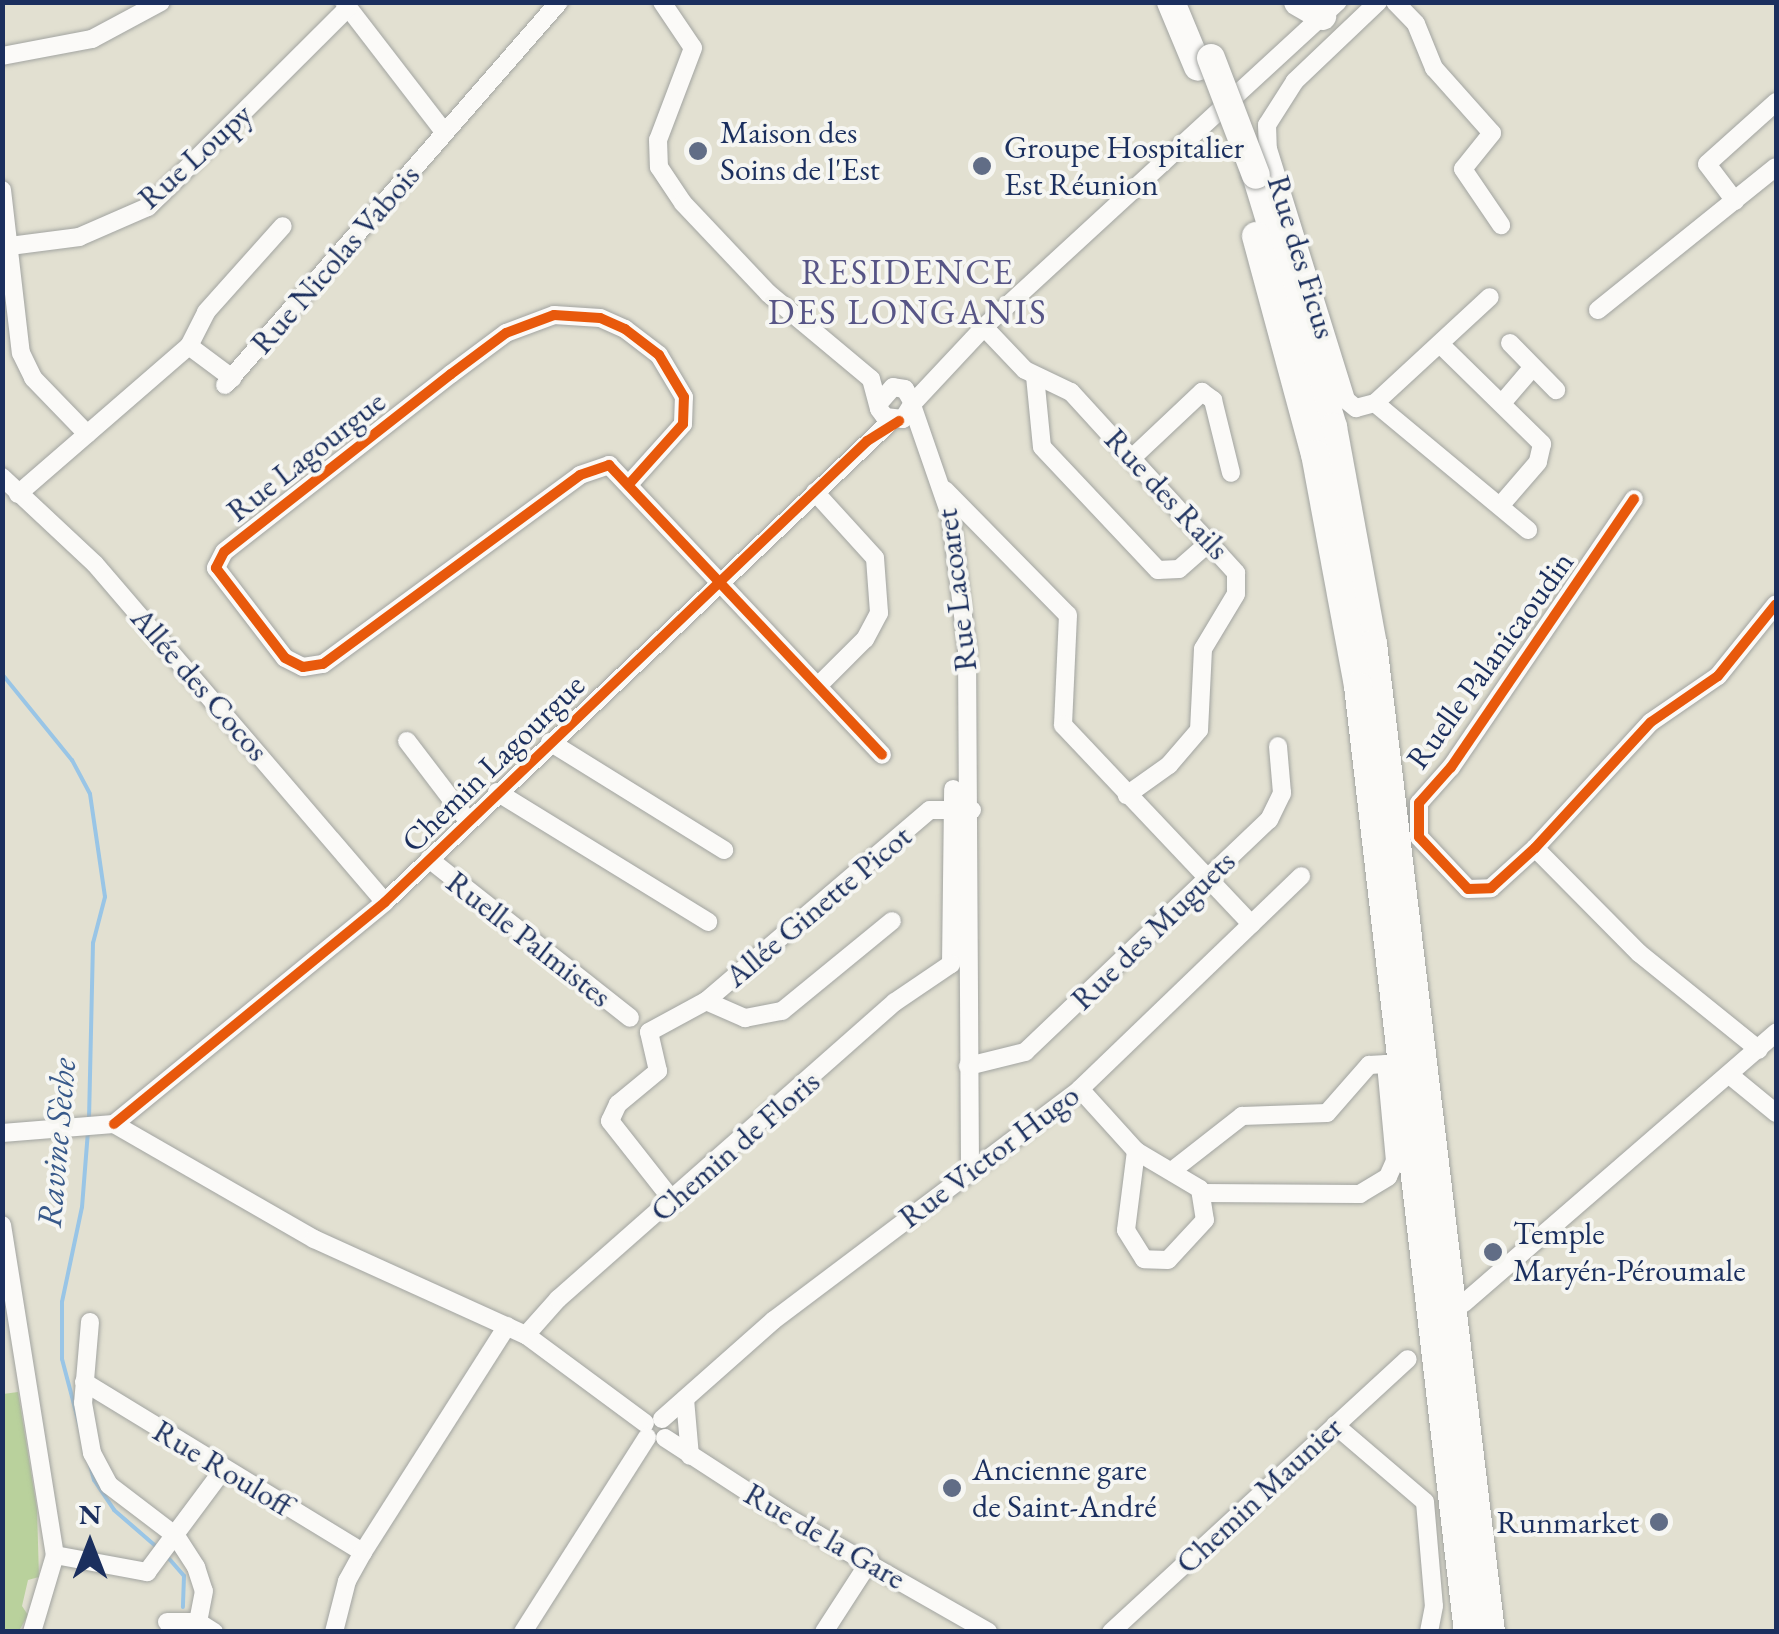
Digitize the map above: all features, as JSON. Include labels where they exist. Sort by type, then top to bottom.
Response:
[{"type":"highway","points":[[1171,2],[1205,62]]},
{"type":"highway","points":[[1188,2],[1205,62],[1249,178],[1333,427],[1351,512],[1384,718],[1490,1632]]},
{"type":"highway","points":[[1249,178],[1315,454],[1358,686],[1468,1632]]},
{"type":"highway","points":[[1457,1361],[1478,1423],[1507,1632]]},
{"type":"street","points":[[2,56],[92,39],[160,2]]},
{"type":"street","name":"Rue Nicolas Vabois","points":[[189,346],[228,381],[560,2]]},
{"type":"street","points":[[662,2],[693,48],[658,140],[659,167],[683,203],[768,293],[871,379],[896,411]]},
{"type":"street","name":"Rue des Ficus","points":[[1378,2],[1295,81],[1267,125],[1268,149],[1346,400],[1356,408],[1375,403],[1528,530]]},
{"type":"street","points":[[1395,2],[1416,24],[1434,68],[1492,133],[1463,169],[1501,225]]},
{"type":"street","points":[[346,5],[444,132]]},
{"type":"street","name":"Rue Loupy","points":[[10,246],[79,237],[148,207],[346,5]]},
{"type":"street","name":"Chemin Lagourgue","points":[[108,1123],[384,902],[1319,7]]},
{"type":"street","points":[[1735,201],[1706,164],[1776,102]]},
{"type":"street","points":[[1598,310],[1776,168]]},
{"type":"street","points":[[2,190],[21,353],[34,378],[87,434]]},
{"type":"street","points":[[18,494],[189,346],[206,312],[282,226]]},
{"type":"street","points":[[1375,403],[1490,297]]},
{"type":"street","name":"Rue Lagourgue","points":[[554,315],[600,318],[624,329],[659,355],[684,397],[683,424],[626,477],[592,466],[322,664],[303,667],[285,658],[216,568],[224,552],[451,374],[506,333],[554,315]]},
{"type":"street","name":"Rue des Rails","points":[[984,327],[1035,376],[1070,392],[1232,562],[1238,581],[1232,604],[1204,649],[1199,730],[1169,765],[1127,796]]},
{"type":"street","points":[[1510,343],[1556,390]]},
{"type":"street","points":[[1440,344],[1536,434],[1543,452],[1500,506]]},
{"type":"street","points":[[1503,402],[1532,368]]},
{"type":"street","name":"Chemin Lagourgue","points":[[896,387],[932,376]]},
{"type":"street","points":[[1035,376],[1042,446],[1158,570],[1180,570],[1212,540]]},
{"type":"street","points":[[871,379],[896,387],[896,411]]},
{"type":"street","name":"Rue Lacoaret","points":[[896,387],[896,411],[926,436],[943,488],[968,648],[972,810],[967,984],[970,1170]]},
{"type":"street","points":[[1132,456],[1202,392],[1214,400],[1231,473]]},
{"type":"street","name":"Allée des Cocos","points":[[2,477],[95,564],[384,902]]},
{"type":"street","points":[[626,477],[882,756]]},
{"type":"street","points":[[943,488],[1068,615],[1064,725],[1251,924]]},
{"type":"street","points":[[815,492],[875,558],[879,613],[865,638],[819,686]]},
{"type":"street","name":"Ruelle Palanicaoudin","points":[[1634,499],[1451,767],[1419,803],[1419,837],[1468,890],[1491,888],[1535,848],[1651,722],[1718,676],[1776,604]]},
{"type":"street","points":[[407,741],[468,821]]},
{"type":"street","points":[[550,742],[724,850]]},
{"type":"street","name":"Rue Lacoaret","points":[[953,789],[968,746]]},
{"type":"street","name":"Rue des Muguets","points":[[968,1066],[1025,1052],[1279,805],[1278,746]]},
{"type":"street","points":[[953,789],[951,964],[967,984]]},
{"type":"street","name":"Allée Ginette Picot","points":[[673,1201],[610,1121],[618,1104],[658,1070],[649,1032],[706,1000],[953,789]]},
{"type":"street","points":[[497,792],[708,922]]},
{"type":"street","name":"Allée Ginette Picot","points":[[930,810],[972,810]]},
{"type":"street","points":[[1535,848],[1639,952],[1759,1050]]},
{"type":"street","name":"Ruelle Palmistes","points":[[429,859],[630,1018]]},
{"type":"street","name":"Rue Victor Hugo","points":[[523,1632],[655,1429],[684,1399],[774,1320],[1080,1090],[1301,876]]},
{"type":"street","name":"Allée Ginette Picot","points":[[706,1000],[745,1018],[782,1011],[892,921]]},
{"type":"street","name":"Chemin de Floris","points":[[526,1335],[558,1299],[895,1002],[951,964]]},
{"type":"street","points":[[1464,1303],[1732,1077],[1776,1033]]},
{"type":"street","points":[[1080,1090],[1136,1151],[1173,1170],[1201,1193],[1360,1194],[1388,1177],[1396,1161],[1386,1064],[1369,1065],[1327,1113],[1242,1116],[1173,1170]]},
{"type":"street","points":[[1732,1077],[1776,1113]]},
{"type":"street","points":[[2,1133],[108,1123]]},
{"type":"street","name":"Rue de la Gare","points":[[108,1123],[314,1238],[526,1335],[690,1456],[988,1632]]},
{"type":"street","points":[[970,1140],[1000,1148]]},
{"type":"street","points":[[1136,1151],[1126,1230],[1144,1258],[1168,1260],[1198,1232],[1205,1220],[1201,1193]]},
{"type":"street","points":[[2,1225],[55,1555],[32,1632]]},
{"type":"street","points":[[90,1322],[84,1422],[99,1471],[126,1502],[175,1538],[201,1580],[198,1622]]},
{"type":"street","points":[[334,1632],[347,1581],[363,1552],[506,1326]]},
{"type":"street","name":"Chemin Maunier","points":[[1110,1632],[1408,1359]]},
{"type":"street","name":"Rue Rouloff","points":[[84,1382],[363,1552]]},
{"type":"street","points":[[684,1399],[690,1456]]},
{"type":"street","points":[[1335,1425],[1425,1502],[1434,1606],[1429,1632]]},
{"type":"street","points":[[55,1555],[153,1565],[223,1470]]},
{"type":"street","points":[[824,1632],[870,1561]]},
{"type":"street","points":[[166,1622],[198,1622],[214,1632]]},
{"type":"green space","points":[[18,1392],[37,1509],[39,1577],[28,1580],[22,1606],[28,1615],[19,1631],[3,1631],[3,1394]]},
{"type":"waterway","name":"Ravine Sèche","points":[[2,674],[72,760],[90,794],[105,897],[93,943],[89,1122]]},
{"type":"waterway","name":"Ravine Sèche","points":[[88,1131],[82,1207],[62,1302],[62,1359],[94,1480],[114,1510],[158,1548]]},
{"type":"waterway","name":"Ravine Sèche","points":[[165,1554],[184,1576],[183,1607]]},
{"type":"cycle path","points":[[631,482],[683,424],[684,397],[659,355],[625,329],[600,318],[554,315],[506,333],[451,374],[224,552],[216,568],[285,658],[303,667],[323,664],[580,475],[609,465],[882,755]]},
{"type":"cycle path","points":[[114,1124],[385,902],[867,441],[899,421]]},
{"type":"cycle path","points":[[1634,499],[1451,767],[1419,803],[1419,837],[1468,889],[1491,888],[1535,848],[1651,722],[1718,676],[1776,604]]},
{"type":"place","name":"Maison des Soins de l'Est","points":[[698,151]]},
{"type":"place","name":"Groupe Hospitalier Est Réunion","points":[[982,166]]},
{"type":"place","name":"Temple Maryén-Péroumale","points":[[1493,1252]]},
{"type":"place","name":"Ancienne gare de Saint-André","points":[[952,1488]]},
{"type":"place","name":"Runmarket","points":[[1659,1522]]},
{"type":"district","name":"RESIDENCE DES LONGANIS","points":[[908,292]]}]
